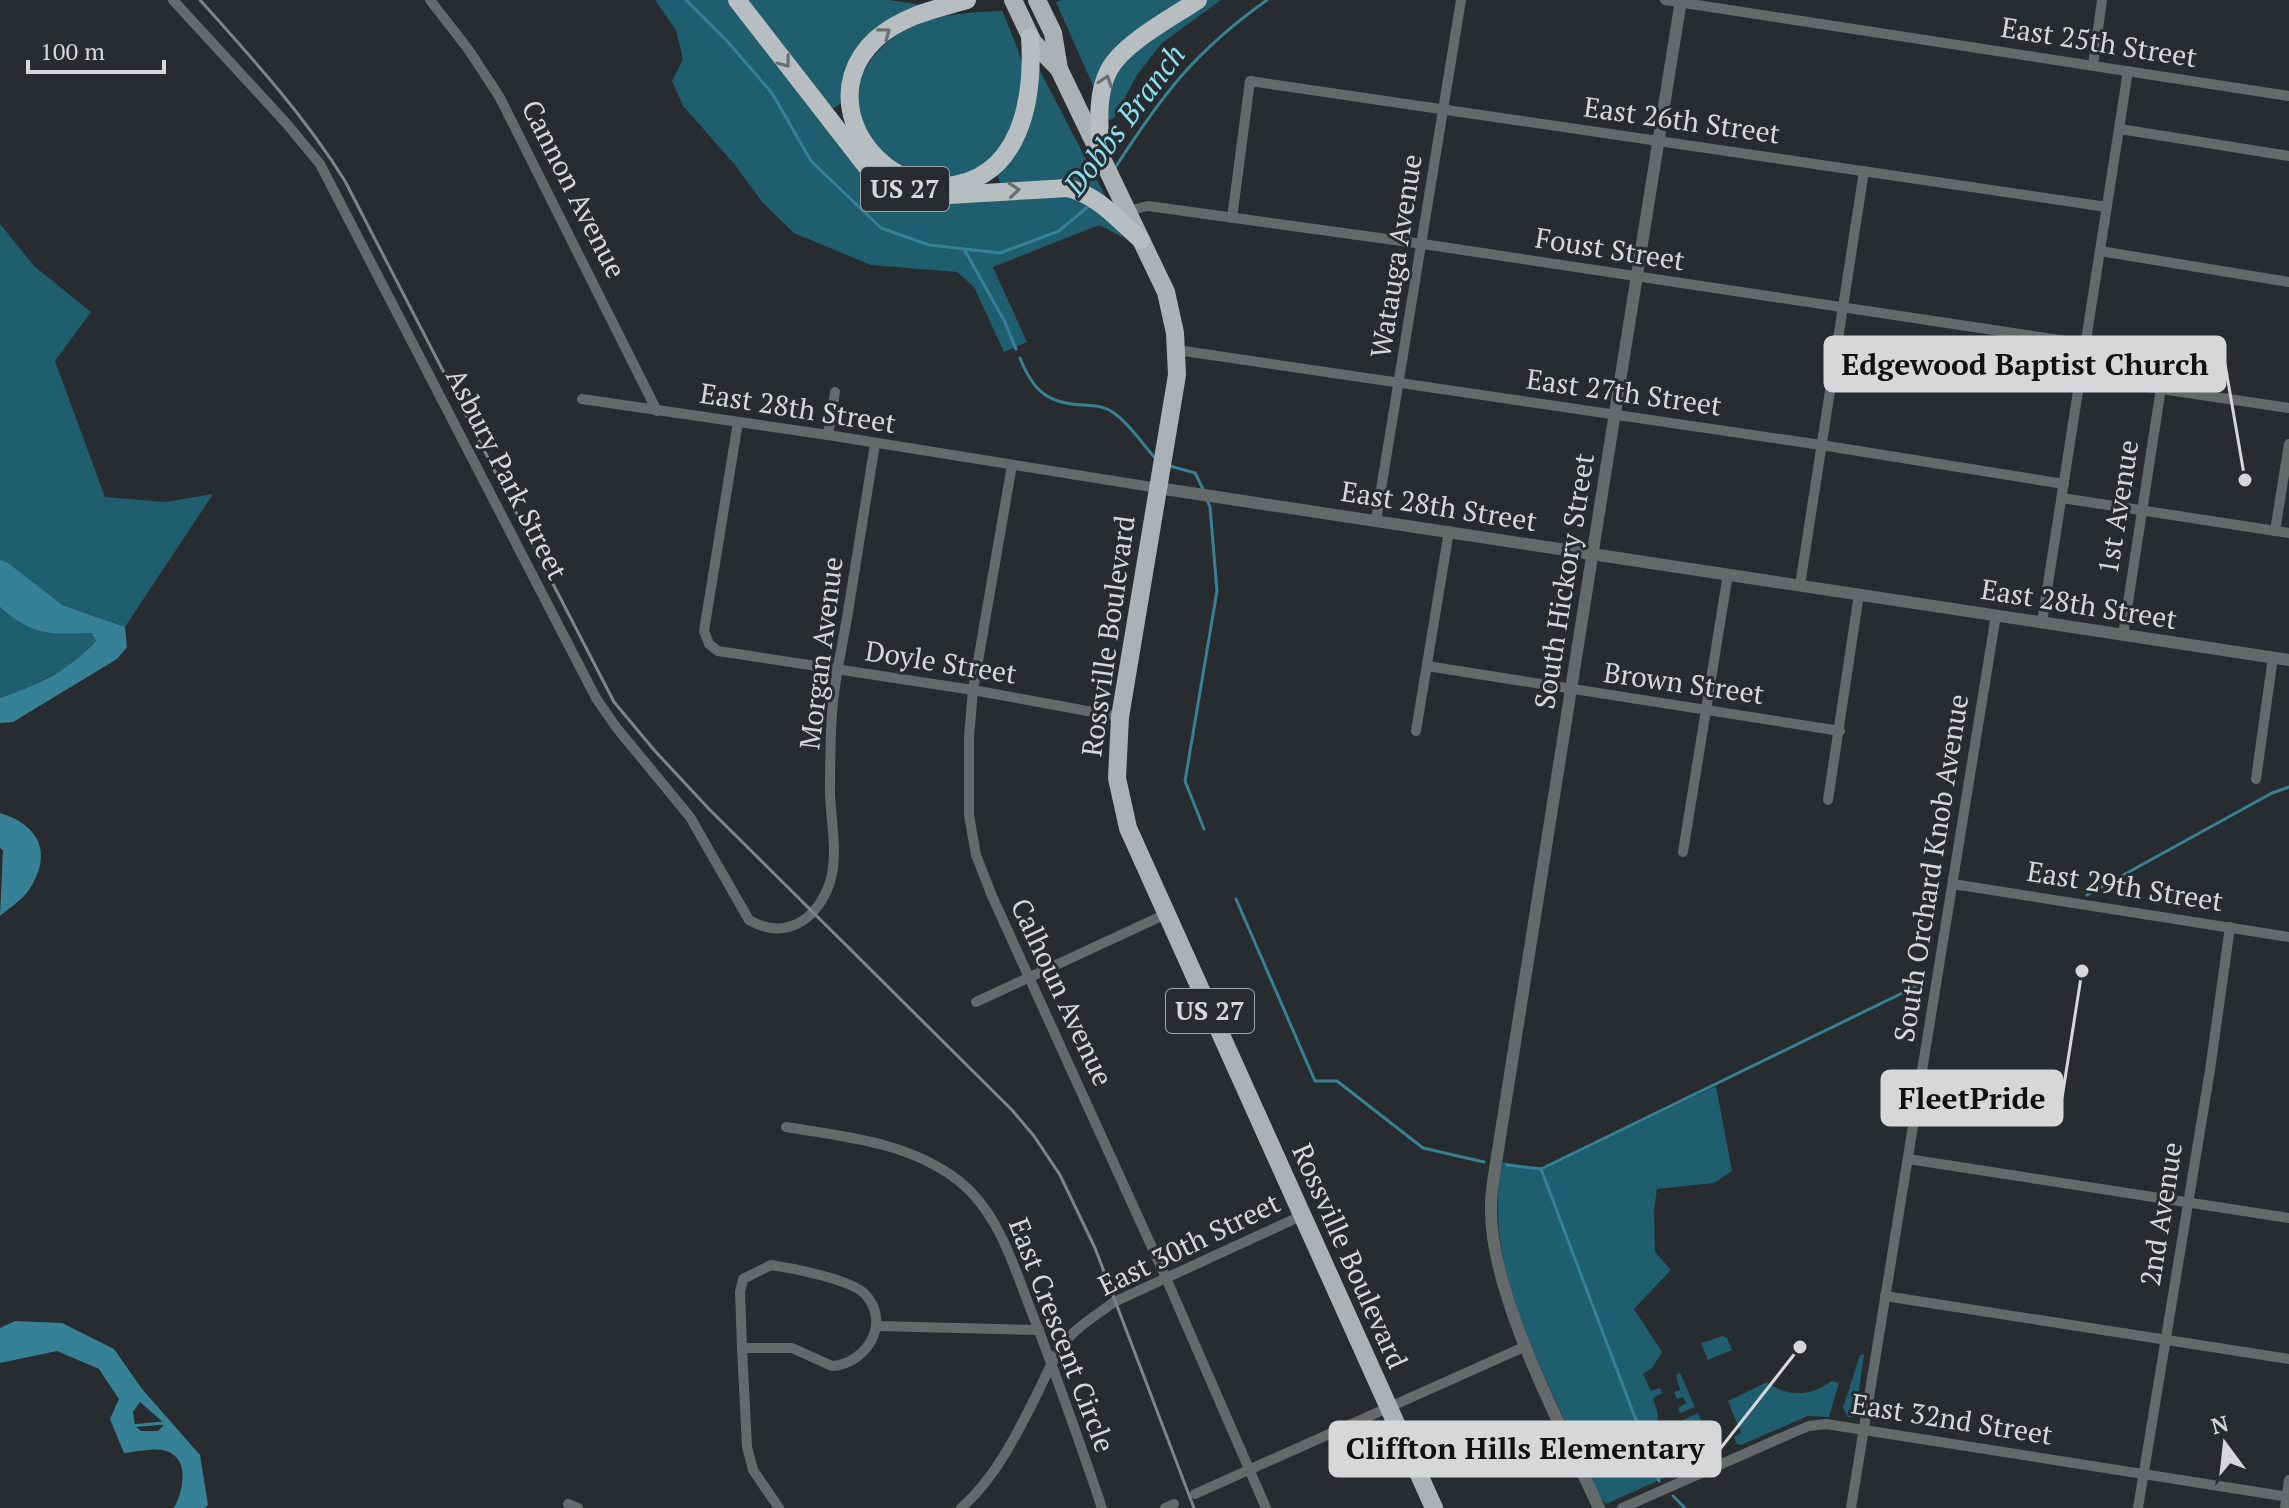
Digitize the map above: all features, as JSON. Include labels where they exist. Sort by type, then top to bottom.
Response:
[{"type":"highway","name":"US 27","points":[[737,0],[848,144],[879,176],[917,194],[932,196],[1068,188],[1101,202],[1141,240]]},
{"type":"highway","points":[[967,0],[920,13],[898,24],[874,41],[856,68],[848,103],[851,118],[866,146],[893,172],[930,185],[958,185],[972,180],[998,162],[1013,142],[1024,118],[1032,64],[1030,37]]},
{"type":"highway","name":"Rossville Boulevard","points":[[1013,0],[1030,37],[1059,69]]},
{"type":"highway","name":"Rossville Boulevard","points":[[1037,0],[1053,33],[1059,69],[1166,292],[1177,350],[1177,375],[1120,717],[1117,778],[1128,828],[1434,1508]]},
{"type":"highway","points":[[1107,170],[1100,106],[1109,70],[1133,45],[1198,0]]},
{"type":"street","name":"Asbury Park Street","points":[[173,0],[320,164],[596,698],[690,817],[749,920],[776,930],[789,928],[812,912]]},
{"type":"street","name":"Cannon Avenue","points":[[430,0],[499,96],[657,411]]},
{"type":"street","name":"Watauga Avenue","points":[[1376,520],[1461,0]]},
{"type":"street","name":"East 25th Street","points":[[1665,0],[2289,96]]},
{"type":"street","points":[[2093,65],[2102,0]]},
{"type":"street","name":"South Hickory Street","points":[[1599,1508],[1526,1346],[1503,1283],[1494,1244],[1491,1208],[1681,1]]},
{"type":"street","points":[[2042,622],[2128,71]]},
{"type":"street","name":"East 26th Street","points":[[1232,218],[1250,81],[2107,207]]},
{"type":"street","points":[[2120,129],[2289,156]]},
{"type":"street","points":[[1800,585],[1864,171]]},
{"type":"street","name":"Foust Street","points":[[1127,211],[1148,206],[1423,244],[2086,344]]},
{"type":"street","points":[[2100,251],[2289,282]]},
{"type":"street","name":"East 27th Street","points":[[1177,350],[2064,484]]},
{"type":"street","points":[[2081,377],[2289,408]]},
{"type":"street","name":"1st Avenue","points":[[2123,635],[2161,388]]},
{"type":"street","points":[[828,435],[835,392]]},
{"type":"street","name":"East 28th Street","points":[[582,399],[2289,660]]},
{"type":"street","name":"Doyle Street","points":[[738,422],[704,631],[709,644],[718,651],[973,690],[1120,717]]},
{"type":"street","name":"Morgan Avenue","points":[[812,912],[827,891],[832,867],[832,719],[875,444]]},
{"type":"street","points":[[2275,531],[2289,444]]},
{"type":"street","name":"Calhoun Avenue","points":[[1012,465],[973,690],[967,774],[969,815],[976,855],[1266,1508]]},
{"type":"street","points":[[2062,498],[2289,533]]},
{"type":"street","points":[[1416,731],[1449,531]]},
{"type":"street","points":[[1683,852],[1728,574]]},
{"type":"street","points":[[1828,800],[1859,594]]},
{"type":"street","name":"South Orchard Knob Avenue","points":[[1851,1508],[1996,615]]},
{"type":"street","points":[[2256,779],[2273,657]]},
{"type":"street","name":"Brown Street","points":[[1427,666],[1840,731]]},
{"type":"street","name":"East 29th Street","points":[[1953,884],[2289,937]]},
{"type":"street","points":[[976,1002],[1166,914]]},
{"type":"street","name":"2nd Avenue","points":[[2138,1508],[2210,1070],[2230,927]]},
{"type":"street","name":"East Crescent Circle","points":[[786,1127],[893,1145],[960,1182],[986,1211],[1001,1236],[1039,1330],[1102,1508]]},
{"type":"street","points":[[1908,1159],[2289,1218]]},
{"type":"street","name":"East 30th Street","points":[[961,1508],[975,1496],[998,1463],[1026,1417],[1063,1344],[1114,1302],[1301,1216]]},
{"type":"street","points":[[742,1348],[792,1348],[832,1366],[842,1366],[853,1361],[868,1346],[877,1326],[876,1314],[864,1293],[826,1276],[771,1265],[743,1279],[740,1292],[742,1348],[747,1447],[753,1470],[779,1508]]},
{"type":"street","points":[[1885,1296],[2289,1359]]},
{"type":"street","points":[[877,1326],[1039,1330]]},
{"type":"street","points":[[1195,1494],[1526,1346]]},
{"type":"street","name":"East 32nd Street","points":[[1622,1508],[1809,1426],[1826,1424],[2287,1500]]},
{"type":"street","points":[[2287,1500],[2289,1480]]},
{"type":"shaded area","points":[[655,0],[732,0],[882,185],[1070,195],[1111,218],[1124,238],[1099,225],[993,267],[1027,342],[1004,352],[974,287],[957,272],[871,265],[794,233],[763,203],[735,165],[683,106],[672,81],[683,59],[676,30]]},
{"type":"shaded area","points":[[747,0],[889,0],[922,5],[884,27],[844,101],[834,108],[827,107]]},
{"type":"shaded area","points":[[1189,0],[1095,90],[1056,2]]},
{"type":"shaded area","points":[[1207,0],[1221,0],[1162,43],[1137,75],[1114,118],[1103,117],[1112,76],[1140,47]]},
{"type":"shaded area","points":[[1002,11],[1020,56],[1024,80],[1021,109],[1003,148],[974,170],[948,180],[922,178],[898,166],[869,140],[863,129],[857,91],[871,60],[883,46],[913,26],[947,16]]},
{"type":"shaded area","points":[[1038,67],[1111,207],[1095,193],[1001,187],[997,172]]},
{"type":"shaded area","points":[[0,224],[34,266],[91,312],[55,361],[105,497],[165,502],[213,494],[125,627],[62,605],[0,560]]},
{"type":"shaded area","points":[[0,560],[62,605],[125,627],[127,647],[117,659],[13,722],[0,723],[0,698],[52,676],[75,661],[96,641],[92,633],[43,632],[11,617],[0,607]]},
{"type":"shaded area","points":[[0,607],[22,624],[43,632],[93,633],[96,641],[73,664],[27,689],[0,698]]},
{"type":"shaded area","points":[[0,813],[25,825],[33,833],[41,853],[36,877],[29,890],[0,916],[3,850],[0,848]]},
{"type":"shaded area","points":[[1716,1086],[1732,1171],[1714,1183],[1657,1189],[1655,1252],[1671,1270],[1634,1309],[1662,1352],[1652,1368],[1643,1374],[1651,1391],[1660,1388],[1662,1393],[1653,1398],[1658,1414],[1657,1453],[1667,1454],[1675,1473],[1606,1504],[1585,1470],[1515,1301],[1499,1232],[1498,1197],[1502,1162],[1542,1169]]},
{"type":"shaded area","points":[[15,1321],[62,1323],[114,1349],[142,1389],[200,1455],[208,1505],[205,1508],[174,1508],[183,1474],[178,1459],[171,1453],[153,1449],[124,1453],[110,1419],[119,1399],[99,1369],[57,1351],[0,1363],[0,1328]],"holes":[[[140,1402],[165,1424],[158,1431],[141,1431],[135,1426],[133,1412]]]},
{"type":"shaded area","points":[[1723,1336],[1732,1350],[1708,1360],[1701,1343]]},
{"type":"shaded area","points":[[1864,1354],[1856,1413],[1848,1417],[1843,1408],[1860,1355]]},
{"type":"shaded area","points":[[1680,1373],[1695,1407],[1680,1413],[1678,1408],[1686,1403],[1683,1397],[1677,1399],[1674,1392],[1680,1390],[1676,1375]]},
{"type":"shaded area","points":[[1831,1381],[1839,1383],[1829,1417],[1808,1416],[1737,1444],[1734,1437],[1741,1433],[1728,1401],[1767,1382],[1782,1390],[1799,1393],[1816,1390]]},
{"type":"shaded area","points":[[1698,1413],[1711,1446],[1718,1444],[1720,1451],[1689,1465],[1679,1444],[1679,1427],[1681,1421]]},
{"type":"waterway","name":"Dobbs Branch","points":[[686,0],[772,93],[811,161],[881,228],[929,245],[1000,253],[1059,231],[1091,204]]},
{"type":"waterway","name":"Dobbs Branch","points":[[1115,168],[1148,118],[1200,56],[1267,0]]},
{"type":"waterway","points":[[964,249],[1005,322],[1016,349]]},
{"type":"waterway","points":[[1020,358],[1030,379],[1043,394],[1061,402],[1111,411],[1156,459]]},
{"type":"waterway","points":[[1170,466],[1195,473],[1203,489]]},
{"type":"waterway","points":[[1204,829],[1185,781],[1217,591],[1207,500]]},
{"type":"waterway","points":[[2087,895],[2272,793],[2289,787]]},
{"type":"waterway","points":[[1236,899],[1315,1081],[1337,1081],[1423,1148],[1484,1162]]},
{"type":"waterway","points":[[1507,1165],[1541,1169],[1925,982]]},
{"type":"waterway","points":[[1541,1169],[1659,1481]]},
{"type":"waterway","points":[[131,1426],[163,1423],[166,1426]]},
{"type":"waterway","points":[[1673,1496],[1685,1508]]},
{"type":"railway","points":[[200,0],[295,110],[345,181],[614,702],[709,809],[1012,1110],[1060,1175],[1095,1248],[1194,1508]]},
{"type":"place","name":"Edgewood Baptist Church","points":[[2245,480]]},
{"type":"place","name":"FleetPride","points":[[2082,971]]},
{"type":"place","name":"Cliffton Hills Elementary","points":[[1800,1347]]}]
